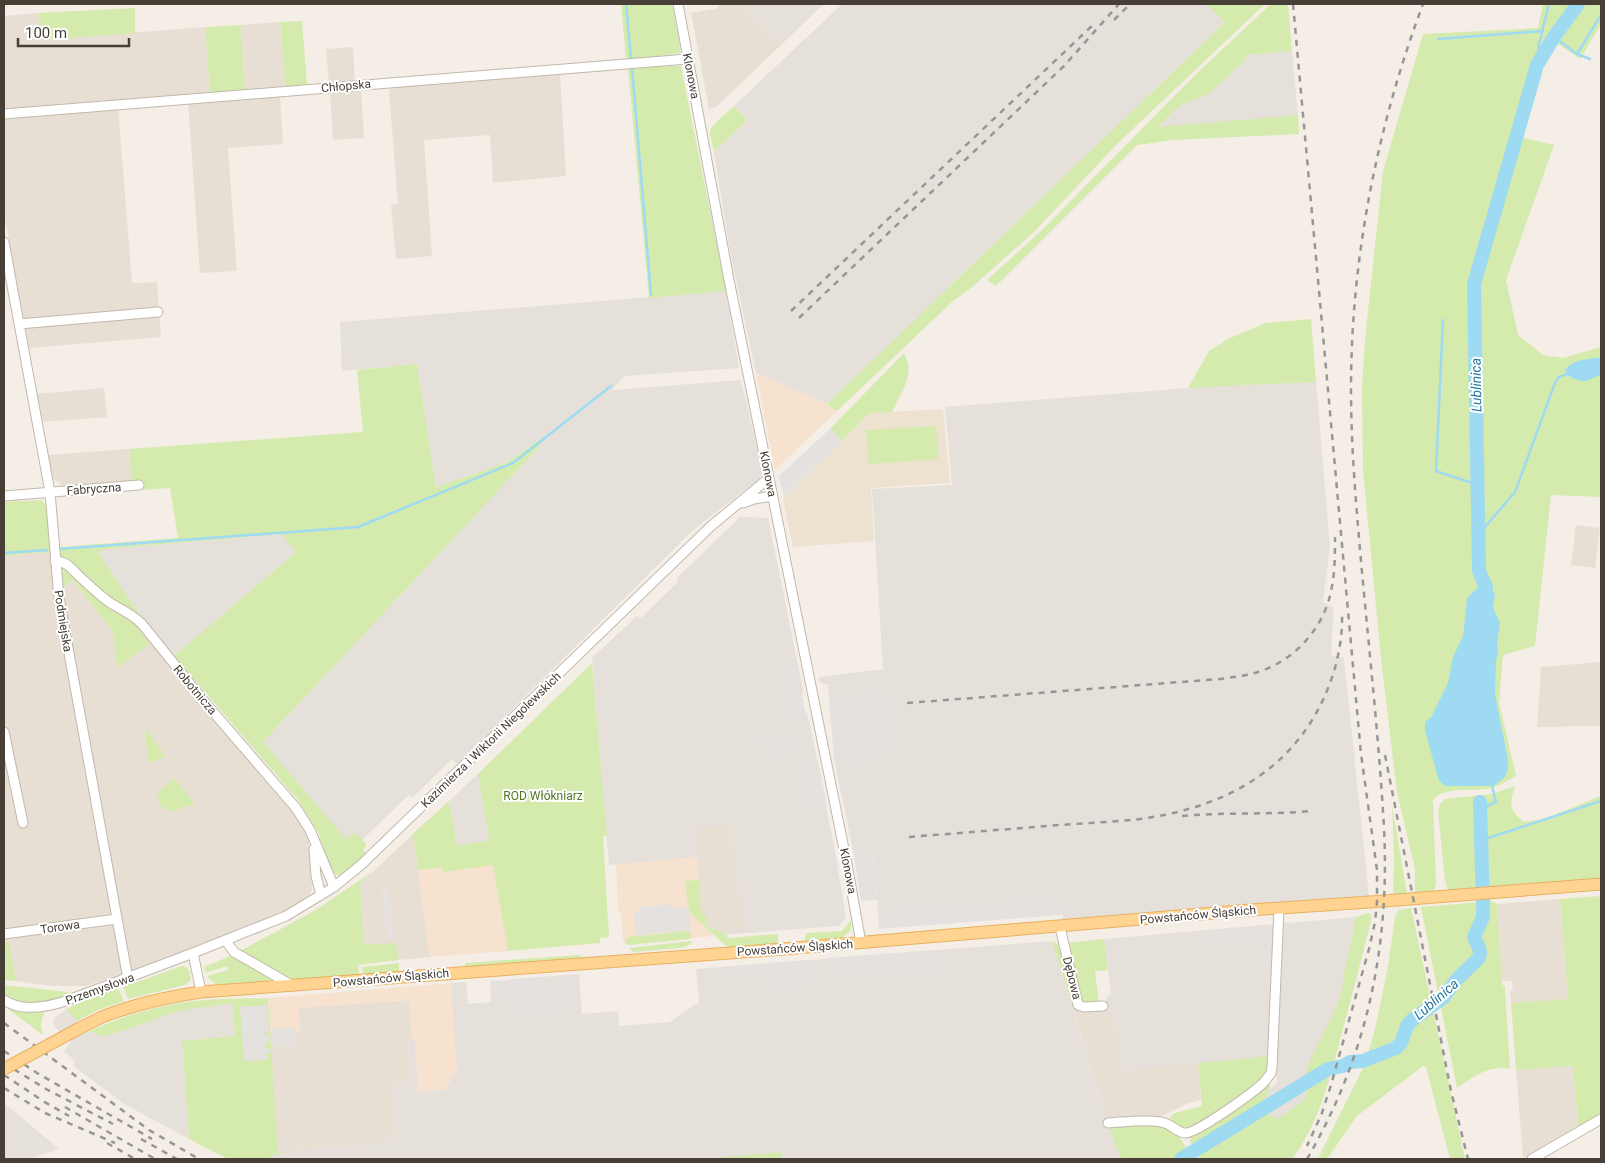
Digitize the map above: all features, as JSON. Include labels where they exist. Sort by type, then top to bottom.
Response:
[{"type":"main road","name":"Powstańców Śląskich","points":[[4,1069],[102,1017],[160,998],[201,992],[861,943],[1280,908],[1601,884]]},
{"type":"street","name":"Klonowa","points":[[678,4],[729,280],[846,859],[861,943]]},
{"type":"street","name":"Chłopska","points":[[4,114],[688,59]]},
{"type":"street","name":"Podmiejska","points":[[4,242],[6,262],[50,492],[55,561],[62,618],[128,979]]},
{"type":"street","points":[[19,324],[158,312]]},
{"type":"street","name":"Kazimierza i Wiktorii Niegolewskich","points":[[193,953],[286,916],[321,896],[362,864],[705,532],[769,478]]},
{"type":"street","name":"Fabryczna","points":[[4,496],[139,485]]},
{"type":"street","points":[[734,508],[754,499],[772,496]]},
{"type":"street","name":"Robotnicza","points":[[55,561],[67,564],[111,603],[133,615],[142,624],[220,720],[288,798],[307,824],[334,887]]},
{"type":"street","points":[[4,737],[23,824]]},
{"type":"street","name":"Robotnicza","points":[[314,841],[316,876],[321,896]]},
{"type":"street","points":[[1108,1122],[1159,1121],[1188,1133],[1207,1123],[1265,1081],[1272,1068],[1280,908]]},
{"type":"street","name":"Torowa","points":[[4,934],[117,919]]},
{"type":"street","name":"Dębowa","points":[[1060,927],[1078,1005],[1084,1007],[1103,1006]]},
{"type":"street","points":[[226,941],[234,952],[293,986]]},
{"type":"street","points":[[193,953],[201,992]]},
{"type":"street","name":"Przemysłowa","points":[[4,1000],[21,1007],[51,1005],[128,979],[193,953]]},
{"type":"street","points":[[1532,1159],[1601,1118]]},
{"type":"shaded area","points":[[721,4],[740,4],[781,45],[716,107],[709,109],[691,13],[715,9]]},
{"type":"shaded area","points":[[740,4],[824,4],[781,45]]},
{"type":"shaded area","points":[[842,4],[1206,4],[1225,22],[827,404],[756,373],[730,251],[714,152],[747,120],[734,106]]},
{"type":"shaded area","points":[[38,13],[42,40],[205,27],[210,93],[4,110],[4,16]]},
{"type":"shaded area","points":[[280,22],[285,87],[245,90],[241,25]]},
{"type":"shaded area","points":[[353,47],[355,82],[329,84],[326,49]]},
{"type":"shaded area","points":[[1292,51],[1298,115],[1158,128],[1181,105],[1207,95],[1245,61],[1245,55]]},
{"type":"shaded area","points":[[560,73],[566,176],[493,183],[490,135],[424,140],[432,256],[396,259],[391,205],[398,204],[389,91],[392,86]]},
{"type":"shaded area","points":[[361,88],[364,138],[333,140],[330,91]]},
{"type":"shaded area","points":[[280,95],[283,144],[228,148],[237,271],[200,273],[188,102]]},
{"type":"shaded area","points":[[118,107],[132,283],[157,282],[161,337],[29,348],[4,214],[4,116]]},
{"type":"shaded area","points":[[726,291],[739,368],[624,376],[612,390],[741,380],[763,473],[759,479],[693,530],[457,764],[452,759],[412,798],[409,795],[362,840],[355,832],[346,840],[263,742],[541,445],[539,440],[506,463],[436,487],[417,364],[342,371],[340,322]]},
{"type":"shaded area","points":[[756,373],[827,404],[837,411],[775,470]]},
{"type":"shaded area","points":[[1316,382],[1330,546],[1323,602],[1334,608],[1331,655],[1344,658],[1369,896],[1063,920],[1060,897],[878,911],[874,852],[854,854],[834,759],[828,684],[823,684],[819,681],[819,677],[883,669],[872,489],[952,485],[945,407],[1188,388]]},
{"type":"shaded area","points":[[104,388],[107,417],[42,422],[36,394]]},
{"type":"shaded area","points":[[943,409],[950,483],[871,488],[874,541],[793,547],[783,499],[871,413]]},
{"type":"shaded area","points":[[830,429],[842,441],[784,497],[779,476]]},
{"type":"shaded area","points":[[129,449],[132,482],[64,486],[51,477],[48,455]]},
{"type":"shaded area","points":[[740,517],[768,518],[803,690],[802,697],[810,724],[836,857],[846,918],[839,926],[746,933],[730,822],[723,823],[723,826],[696,828],[697,857],[609,865],[592,658],[637,616],[641,618],[677,583],[677,578]]},
{"type":"shaded area","points":[[1576,525],[1600,528],[1595,568],[1571,565]]},
{"type":"shaded area","points":[[282,534],[296,552],[174,656],[140,615],[98,552],[106,549]]},
{"type":"shaded area","points":[[51,552],[61,589],[72,580],[113,631],[130,616],[193,696],[292,810],[306,831],[310,848],[312,889],[310,895],[291,908],[142,967],[86,986],[51,986],[16,981],[9,942],[4,942],[4,556]]},
{"type":"shaded area","points":[[1601,662],[1601,726],[1537,727],[1541,667]]},
{"type":"shaded area","points":[[798,663],[803,690],[802,697],[805,711],[809,717],[790,720],[779,667]]},
{"type":"shaded area","points":[[884,693],[887,698],[891,754],[882,755],[882,761],[842,765],[842,761],[836,761],[829,703],[840,701],[841,695]]},
{"type":"shaded area","points":[[792,731],[795,741],[801,740],[803,745],[790,748],[789,754],[765,758],[761,738]]},
{"type":"shaded area","points":[[818,761],[827,805],[815,807],[803,799],[804,791],[809,792],[811,789],[807,769],[804,765]]},
{"type":"shaded area","points":[[478,774],[489,840],[457,846],[449,801]]},
{"type":"shaded area","points":[[449,801],[457,846],[489,840],[508,951],[430,957],[413,834]]},
{"type":"shaded area","points":[[730,822],[746,933],[727,935],[707,926],[701,914],[695,827],[722,826],[723,823]]},
{"type":"shaded area","points":[[413,834],[430,957],[365,963],[360,884]]},
{"type":"shaded area","points":[[874,852],[877,900],[861,901],[854,854]]},
{"type":"shaded area","points":[[697,857],[702,924],[714,936],[626,944],[623,940],[621,913],[618,911],[616,864]]},
{"type":"shaded area","points":[[380,882],[386,882],[395,939],[388,940]]},
{"type":"shaded area","points":[[1060,897],[1062,915],[879,929],[878,911]]},
{"type":"shaded area","points":[[1560,899],[1568,999],[1511,1003],[1512,981],[1502,981],[1497,904]]},
{"type":"shaded area","points":[[673,904],[674,909],[689,908],[691,930],[636,935],[634,912],[640,912],[640,907]]},
{"type":"shaded area","points":[[1356,917],[1343,978],[1344,985],[1307,1084],[1303,1102],[1277,1119],[1270,1115],[1264,1104],[1268,1091],[1278,1082],[1274,1070],[1275,1056],[1120,1071],[1113,1013],[1107,1009],[1106,998],[1111,994],[1104,939]]},
{"type":"shaded area","points":[[1272,926],[1270,968],[1264,968],[1265,941],[1204,945],[1203,932]]},
{"type":"shaded area","points":[[1052,941],[1102,1106],[1121,1159],[271,1159],[270,1155],[291,1154],[291,1150],[377,1145],[378,1142],[395,1141],[392,1084],[409,1082],[408,1039],[415,1039],[418,1092],[445,1090],[457,1070],[451,983],[466,982],[468,1004],[491,1002],[490,981],[579,974],[582,1014],[618,1011],[619,1026],[670,1022],[699,1002],[696,969]]},
{"type":"shaded area","points":[[935,950],[937,975],[880,979],[879,974],[829,978],[827,958]]},
{"type":"shaded area","points":[[807,960],[809,979],[802,989],[771,991],[769,975],[721,978],[720,967]]},
{"type":"shaded area","points":[[538,979],[538,983],[575,981],[577,1006],[558,1007],[558,1015],[511,1017],[510,1000],[492,1001],[491,982]]},
{"type":"shaded area","points":[[452,983],[458,1060],[457,1070],[445,1090],[418,1092],[415,1039],[412,1039],[409,1000],[299,1008],[300,1031],[270,1033],[268,998]]},
{"type":"shaded area","points":[[409,1000],[412,1039],[408,1039],[409,1083],[392,1084],[395,1141],[379,1142],[377,1145],[292,1150],[291,1154],[277,1155],[270,1033],[300,1031],[298,1008]]},
{"type":"shaded area","points":[[233,1003],[235,1036],[182,1041],[189,1139],[126,1105],[73,1066],[75,1061],[64,1051],[71,1042],[53,1023],[55,1018],[66,1009],[86,1030],[104,1037],[179,1011]]},
{"type":"shaded area","points":[[267,1005],[269,1031],[264,1032],[266,1035],[269,1035],[270,1041],[266,1042],[265,1048],[270,1048],[271,1053],[265,1054],[269,1059],[244,1061],[240,1007]]},
{"type":"shaded area","points":[[1073,1009],[1107,1009],[1183,1065],[1198,1063],[1201,1100],[1188,1103],[1160,1117],[1106,1119]]},
{"type":"shaded area","points":[[294,1027],[295,1045],[275,1046],[272,1029]]},
{"type":"shaded area","points":[[1573,1066],[1578,1126],[1527,1157],[1523,1157],[1516,1070]]},
{"type":"shaded area","points":[[4,1103],[59,1149],[29,1159],[4,1159]]},
{"type":"green space","points":[[621,4],[672,4],[681,53],[626,60]]},
{"type":"green space","points":[[1206,4],[1265,4],[1117,144],[1034,232],[972,287],[953,301],[837,411],[827,404],[1225,22]]},
{"type":"green space","points":[[1271,4],[1288,4],[1292,51],[1245,55],[1245,61],[1207,95],[1181,105],[1158,127],[1298,115],[1299,134],[1174,140],[1137,145],[996,286],[987,280],[1039,233],[1198,72]]},
{"type":"green space","points":[[1543,4],[1601,4],[1601,25],[1580,59],[1554,41],[1529,83],[1515,136],[1554,145],[1506,280],[1518,335],[1543,355],[1563,358],[1601,347],[1601,357],[1580,361],[1596,376],[1601,375],[1601,497],[1551,495],[1535,646],[1503,655],[1499,702],[1516,776],[1491,788],[1450,791],[1443,793],[1433,800],[1436,883],[1434,892],[1415,894],[1415,869],[1397,792],[1382,668],[1363,471],[1362,387],[1365,340],[1383,171],[1423,34],[1538,28]]},
{"type":"green space","points":[[135,8],[135,33],[41,40],[38,13]]},
{"type":"green space","points":[[302,21],[307,85],[285,87],[280,22]]},
{"type":"green space","points":[[241,25],[245,90],[210,93],[205,27]]},
{"type":"green space","points":[[681,66],[726,291],[649,298],[628,68]]},
{"type":"green space","points":[[734,106],[747,120],[714,152],[710,134],[711,129]]},
{"type":"green space","points":[[1311,319],[1316,382],[1188,388],[1209,351],[1230,338],[1266,323]]},
{"type":"green space","points":[[904,353],[907,361],[908,376],[892,412],[870,413],[842,441],[830,429]]},
{"type":"green space","points":[[417,364],[436,487],[506,463],[539,440],[541,445],[263,742],[346,839],[355,832],[367,845],[363,850],[367,854],[357,864],[345,873],[336,875],[330,868],[319,834],[298,800],[174,656],[296,552],[282,534],[106,549],[98,552],[140,615],[112,600],[58,553],[60,547],[178,538],[170,488],[141,490],[132,482],[129,449],[363,432],[357,370]]},
{"type":"green space","points":[[936,426],[938,459],[869,464],[866,430]]},
{"type":"green space","points":[[41,500],[47,505],[51,552],[4,556],[4,502]]},
{"type":"green space","points":[[63,567],[130,616],[117,628],[130,617],[149,644],[117,668],[113,631],[72,580],[61,589],[60,570]]},
{"type":"green space","name":"ROD Włókniarz","points":[[592,663],[607,836],[603,836],[609,937],[600,938],[600,943],[508,951],[493,865],[444,872],[441,867],[418,870],[413,834],[449,801],[457,846],[489,840],[478,774]]},
{"type":"green space","points":[[147,730],[166,757],[148,763],[145,731]]},
{"type":"green space","points":[[174,778],[195,804],[172,811],[163,808],[157,796]]},
{"type":"green space","points":[[1515,786],[1512,806],[1523,822],[1544,819],[1601,796],[1601,878],[1449,891],[1445,881],[1438,812],[1440,804],[1445,799],[1492,794]]},
{"type":"green space","points":[[1392,805],[1407,894],[1393,895]]},
{"type":"green space","points":[[372,872],[360,884],[364,945],[395,943],[399,960],[358,965],[359,975],[298,981],[283,976],[240,951],[314,911]]},
{"type":"green space","points":[[699,880],[701,913],[706,915],[707,926],[727,935],[728,938],[778,934],[778,944],[731,948],[725,945],[691,914],[688,906],[685,881]]},
{"type":"green space","points":[[1601,896],[1601,1113],[1578,1126],[1573,1066],[1516,1070],[1511,1003],[1568,999],[1560,899]]},
{"type":"green space","points":[[1492,901],[1497,904],[1510,1069],[1495,1068],[1482,1072],[1457,1088],[1421,907]]},
{"type":"green space","points":[[1411,908],[1465,1159],[1450,1159],[1426,1067],[1423,1066],[1357,1116],[1327,1159],[1318,1159],[1365,1064],[1376,1025],[1388,966],[1395,916],[1399,910]]},
{"type":"green space","points":[[1369,913],[1372,917],[1328,1084],[1310,1131],[1292,1159],[1200,1159],[1190,1141],[1192,1135],[1270,1084],[1271,1087],[1264,1104],[1270,1115],[1277,1119],[1300,1104],[1304,1099],[1307,1093],[1305,1080],[1308,1066],[1340,997],[1356,917]]},
{"type":"green space","points":[[851,920],[851,930],[842,938],[805,940],[807,933],[842,931]]},
{"type":"green space","points":[[688,931],[692,935],[690,939],[628,945],[625,942],[628,937]]},
{"type":"green space","points":[[1104,939],[1108,970],[1095,971],[1099,1003],[1086,1004],[1080,1000],[1067,943]]},
{"type":"green space","points":[[9,941],[16,981],[4,980],[4,942]]},
{"type":"green space","points":[[692,941],[689,945],[681,948],[634,952],[629,948]]},
{"type":"green space","points":[[1052,941],[1059,945],[1076,1009],[1073,1009]]},
{"type":"green space","points":[[580,955],[582,959],[465,969],[465,963]]},
{"type":"green space","points":[[230,956],[270,978],[269,980],[273,982],[221,985],[214,983],[207,976],[228,970],[227,966],[206,973],[204,967]]},
{"type":"green space","points":[[399,963],[398,972],[363,975],[362,967]]},
{"type":"green space","points":[[182,966],[188,969],[191,978],[185,985],[128,999],[123,987]]},
{"type":"green space","points":[[4,985],[76,994],[51,1002],[24,1004],[17,1003],[4,996]]},
{"type":"green space","points":[[118,988],[124,1001],[98,1010],[77,1021],[66,1009],[101,993]]},
{"type":"green space","points":[[268,998],[278,1153],[277,1155],[271,1155],[271,1159],[228,1159],[189,1139],[182,1041],[235,1036],[233,1003],[179,1011],[104,1037],[90,1031],[128,1016],[167,1005],[203,1000]]},
{"type":"green space","points":[[8,1009],[44,1012],[41,1025],[43,1035]]},
{"type":"green space","points":[[1269,1056],[1265,1073],[1259,1081],[1220,1113],[1193,1127],[1179,1126],[1171,1120],[1170,1117],[1175,1113],[1202,1106],[1198,1063]]},
{"type":"green space","points":[[1154,1124],[1174,1132],[1193,1159],[1121,1159],[1108,1125]]},
{"type":"green space","points":[[781,1152],[782,1159],[715,1159],[715,1158]]},
{"type":"water","points":[[1601,357],[1601,375],[1582,381],[1567,374],[1567,368],[1573,363]]},
{"type":"water","points":[[1479,571],[1482,572],[1490,584],[1495,595],[1493,608],[1500,623],[1495,694],[1508,760],[1508,770],[1504,778],[1495,785],[1445,786],[1439,781],[1425,731],[1425,722],[1431,717],[1448,683],[1453,657],[1463,636],[1467,598],[1477,588],[1476,574]]},
{"type":"waterway","points":[[626,4],[631,59]]},
{"type":"waterway","points":[[1537,65],[1539,44],[1549,4]]},
{"type":"waterway","name":"Lublinica","points":[[1486,587],[1479,571],[1474,284],[1537,65],[1554,37],[1578,4]]},
{"type":"waterway","points":[[1554,37],[1577,54],[1601,15]]},
{"type":"waterway","points":[[1438,39],[1543,31]]},
{"type":"waterway","points":[[1577,54],[1590,59]]},
{"type":"waterway","points":[[632,68],[651,295]]},
{"type":"waterway","points":[[1443,320],[1436,471],[1478,485]]},
{"type":"waterway","points":[[1479,534],[1515,492],[1555,383],[1559,377],[1567,374]]},
{"type":"waterway","points":[[59,549],[358,527],[513,463],[611,386]]},
{"type":"waterway","points":[[4,553],[47,550]]},
{"type":"waterway","points":[[1480,809],[1496,802],[1492,786]]},
{"type":"waterway","points":[[1482,840],[1601,801]]},
{"type":"waterway","name":"Lublinica","points":[[1181,1159],[1328,1069],[1343,1066],[1350,1062],[1363,1061],[1396,1048],[1401,1043],[1407,1026],[1412,1020],[1443,998],[1456,980],[1478,959],[1480,951],[1474,937],[1483,917],[1480,802]]},
{"type":"railway","points":[[799,318],[1064,66],[1119,4]]},
{"type":"railway","points":[[1114,20],[1130,4]]},
{"type":"railway","points":[[1293,4],[1361,754],[1377,870],[1375,922],[1369,949],[1331,1085],[1322,1113],[1307,1146]]},
{"type":"railway","points":[[1307,1159],[1328,1120],[1345,1081],[1359,1040],[1378,958],[1383,915],[1385,872],[1384,828],[1354,475],[1351,411],[1352,340],[1362,242],[1380,145],[1392,98],[1423,4]]},
{"type":"railway","points":[[791,311],[1095,23]]},
{"type":"railway","points":[[907,703],[1220,679],[1258,672],[1271,667],[1295,651],[1322,618],[1332,584],[1335,537]]},
{"type":"railway","points":[[909,837],[1140,819],[1194,807],[1220,798],[1244,786],[1266,771],[1286,753],[1304,732],[1319,708],[1329,686],[1339,650],[1342,613]]},
{"type":"railway","points":[[1385,755],[1451,1091],[1468,1159]]},
{"type":"railway","points":[[1182,816],[1311,811]]},
{"type":"railway","points":[[4,1023],[149,1130],[199,1159]]},
{"type":"railway","points":[[4,1051],[37,1073],[152,1139]]},
{"type":"railway","points":[[4,1063],[46,1089],[113,1124]]},
{"type":"railway","points":[[4,1075],[69,1116]]},
{"type":"railway","points":[[4,1088],[45,1113],[115,1143]]},
{"type":"railway","points":[[65,1107],[155,1159]]},
{"type":"railway","points":[[141,1139],[177,1159]]},
{"type":"railway","points":[[107,1143],[135,1159]]}]
